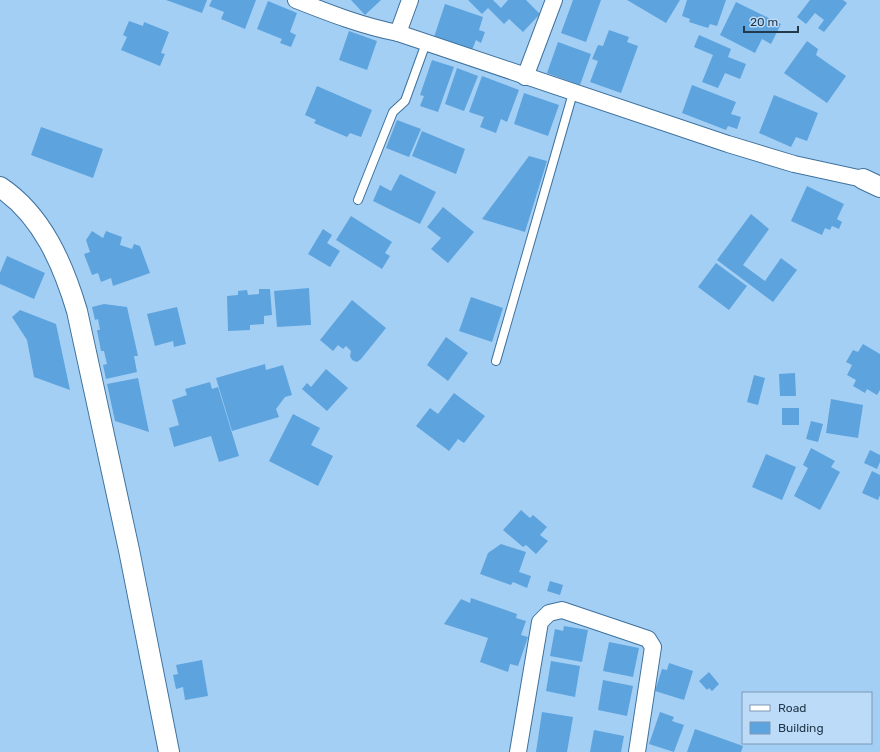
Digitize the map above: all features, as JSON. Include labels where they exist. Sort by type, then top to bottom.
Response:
[{"type":"street","points":[[296,0],[346,20],[375,29],[398,33],[525,78],[794,164],[871,183]]},
{"type":"street","points":[[398,33],[410,0]]},
{"type":"street","points":[[525,78],[554,0]]},
{"type":"street","points":[[0,186],[11,194],[33,219],[54,248],[68,280],[77,310],[129,550],[168,752]]},
{"type":"street","points":[[518,752],[540,622],[549,613],[562,610],[648,639],[653,647],[637,752]]},
{"type":"lane","points":[[358,200],[393,112],[405,101],[426,43]]},
{"type":"lane","points":[[496,361],[573,93]]},
{"type":"building","points":[[166,0],[207,0],[202,13]]},
{"type":"building","points":[[212,0],[256,0],[245,29],[221,19],[224,12],[209,6]]},
{"type":"building","points":[[351,0],[381,0],[365,15]]},
{"type":"building","points":[[468,0],[493,0],[501,8],[508,0],[526,0],[540,14],[523,32],[509,19],[504,24],[488,8],[482,14]]},
{"type":"building","points":[[573,0],[601,0],[586,42],[561,33]]},
{"type":"building","points":[[627,0],[680,0],[666,23]]},
{"type":"building","points":[[687,0],[726,0],[717,26],[710,24],[708,28],[689,22],[690,19],[682,16]]},
{"type":"building","points":[[810,0],[843,0],[847,3],[824,32],[818,28],[824,20],[815,13],[806,24],[797,17]]},
{"type":"building","points":[[268,1],[297,13],[290,32],[296,35],[291,47],[280,43],[282,39],[257,29]]},
{"type":"building","points":[[736,2],[781,24],[771,44],[762,39],[755,53],[720,35]]},
{"type":"building","points":[[445,4],[483,17],[479,30],[485,32],[481,43],[476,40],[472,50],[434,37]]},
{"type":"building","points":[[129,21],[143,26],[144,22],[169,32],[161,53],[165,54],[160,66],[121,50],[127,37],[123,35]]},
{"type":"building","points":[[609,30],[629,37],[627,42],[638,46],[621,93],[590,82],[598,61],[592,59],[598,45],[603,46]]},
{"type":"building","points":[[349,31],[377,41],[367,70],[339,60]]},
{"type":"building","points":[[699,35],[731,49],[728,57],[746,64],[740,79],[725,73],[718,88],[702,82],[713,55],[694,47]]},
{"type":"building","points":[[807,41],[818,49],[816,55],[846,76],[827,103],[784,73]]},
{"type":"building","points":[[558,42],[591,54],[580,85],[547,73]]},
{"type":"building","points":[[432,60],[454,67],[438,112],[420,106],[424,96],[420,95]]},
{"type":"building","points":[[457,68],[478,76],[464,111],[445,104]]},
{"type":"building","points":[[482,76],[519,90],[507,122],[501,119],[496,133],[480,127],[484,117],[469,112]]},
{"type":"building","points":[[692,85],[736,102],[731,114],[741,117],[737,129],[728,126],[726,130],[682,113]]},
{"type":"building","points":[[317,86],[372,110],[361,137],[350,133],[347,137],[314,123],[316,120],[305,115]]},
{"type":"building","points":[[524,93],[559,105],[548,136],[514,124]]},
{"type":"building","points":[[774,95],[818,113],[807,141],[796,137],[791,147],[759,133]]},
{"type":"building","points":[[397,120],[421,129],[409,157],[386,148]]},
{"type":"building","points":[[41,127],[103,149],[93,178],[31,155]]},
{"type":"building","points":[[422,131],[465,149],[456,174],[412,156]]},
{"type":"building","points":[[529,156],[547,161],[525,232],[482,219]]},
{"type":"building","points":[[400,174],[436,192],[420,224],[373,201],[380,185],[391,191]]},
{"type":"building","points":[[807,186],[844,204],[837,219],[842,222],[839,229],[832,226],[830,230],[825,228],[822,235],[791,221]]},
{"type":"building","points":[[443,207],[474,232],[448,263],[431,249],[441,238],[427,227]]},
{"type":"building","points":[[751,214],[769,229],[743,265],[765,281],[781,258],[797,270],[773,302],[717,260]]},
{"type":"building","points":[[351,216],[392,242],[385,253],[390,256],[382,269],[336,240]]},
{"type":"building","points":[[323,229],[332,235],[327,243],[340,251],[330,267],[308,254]]},
{"type":"building","points":[[92,231],[103,238],[106,231],[122,237],[120,245],[132,249],[134,244],[140,246],[150,273],[113,286],[111,278],[101,282],[98,273],[92,275],[84,254],[90,252],[86,240]]},
{"type":"building","points":[[7,256],[45,273],[34,299],[0,284],[0,273]]},
{"type":"building","points":[[716,263],[747,286],[729,310],[698,287]]},
{"type":"building","points":[[309,288],[311,325],[277,327],[274,291]]},
{"type":"building","points":[[259,289],[270,289],[272,315],[264,316],[264,324],[250,325],[250,330],[228,331],[227,296],[238,295],[238,291],[247,290],[248,295],[259,294]]},
{"type":"building","points":[[471,297],[503,308],[492,342],[459,331]]},
{"type":"building","points":[[352,300],[386,328],[357,362],[352,360],[350,356],[351,351],[346,346],[343,349],[338,345],[333,351],[320,340]]},
{"type":"building","points":[[104,304],[127,307],[138,356],[134,356],[137,372],[106,379],[103,365],[107,364],[104,351],[101,351],[97,330],[100,330],[98,319],[95,320],[92,307]]},
{"type":"building","points":[[177,307],[186,344],[174,347],[173,341],[155,346],[147,314]]},
{"type":"building","points":[[20,310],[56,324],[70,390],[34,377],[27,340],[12,317]]},
{"type":"building","points":[[446,337],[468,353],[448,381],[427,365]]},
{"type":"building","points":[[863,344],[880,354],[880,390],[877,395],[867,389],[865,393],[853,386],[856,380],[847,375],[852,365],[846,362],[853,350],[858,352]]},
{"type":"building","points":[[265,364],[266,370],[283,365],[292,395],[285,397],[276,409],[279,417],[232,431],[216,378]]},
{"type":"building","points":[[326,369],[348,388],[327,411],[302,389],[307,383],[311,387]]},
{"type":"building","points":[[795,373],[796,396],[780,396],[779,374]]},
{"type":"building","points":[[754,375],[765,378],[758,405],[747,402]]},
{"type":"building","points":[[138,378],[149,432],[115,421],[107,384]]},
{"type":"building","points":[[210,382],[212,389],[218,387],[239,456],[219,462],[211,436],[174,447],[169,428],[179,425],[172,400],[187,395],[185,389]]},
{"type":"building","points":[[454,393],[485,416],[464,443],[458,439],[449,451],[416,426],[430,408],[438,414]]},
{"type":"building","points":[[831,399],[863,405],[858,438],[826,433]]},
{"type":"building","points":[[782,408],[799,408],[799,425],[782,425]]},
{"type":"building","points":[[293,414],[320,428],[311,445],[333,456],[318,486],[269,461]]},
{"type":"building","points":[[811,421],[823,424],[818,442],[806,439]]},
{"type":"building","points":[[811,448],[835,461],[831,467],[840,472],[820,510],[794,496],[808,468],[803,465]]},
{"type":"building","points":[[870,450],[880,455],[880,462],[877,469],[864,463]]},
{"type":"building","points":[[766,454],[796,467],[782,500],[752,487]]},
{"type":"building","points":[[872,471],[880,475],[880,495],[878,500],[862,493]]},
{"type":"building","points":[[521,510],[530,518],[533,515],[547,527],[540,535],[548,541],[536,554],[526,545],[523,547],[503,530]]},
{"type":"building","points":[[501,544],[526,552],[519,572],[531,576],[527,588],[513,582],[511,585],[480,574],[488,553]]},
{"type":"building","points":[[550,581],[563,585],[560,595],[547,591]]},
{"type":"building","points":[[471,598],[517,614],[516,618],[526,621],[521,635],[528,637],[518,666],[510,664],[508,672],[480,662],[488,638],[444,624],[461,599],[470,603]]},
{"type":"building","points":[[564,626],[588,630],[582,662],[550,656],[555,629],[563,631]]},
{"type":"building","points":[[609,642],[639,648],[633,677],[603,671]]},
{"type":"building","points":[[202,660],[208,696],[185,700],[183,687],[176,689],[173,675],[178,674],[176,665]]},
{"type":"building","points":[[551,661],[580,666],[575,697],[546,691]]},
{"type":"building","points":[[669,663],[693,671],[684,700],[655,691],[662,669],[667,670]]},
{"type":"building","points":[[709,672],[719,684],[712,691],[709,688],[707,690],[699,681]]},
{"type":"building","points":[[603,680],[633,686],[627,716],[598,710]]},
{"type":"building","points":[[542,712],[573,717],[567,752],[536,752]]},
{"type":"building","points":[[660,712],[674,717],[672,721],[684,725],[674,752],[649,744]]},
{"type":"building","points":[[695,729],[743,746],[741,752],[687,752]]},
{"type":"building","points":[[594,730],[624,736],[621,752],[590,752]]}]
